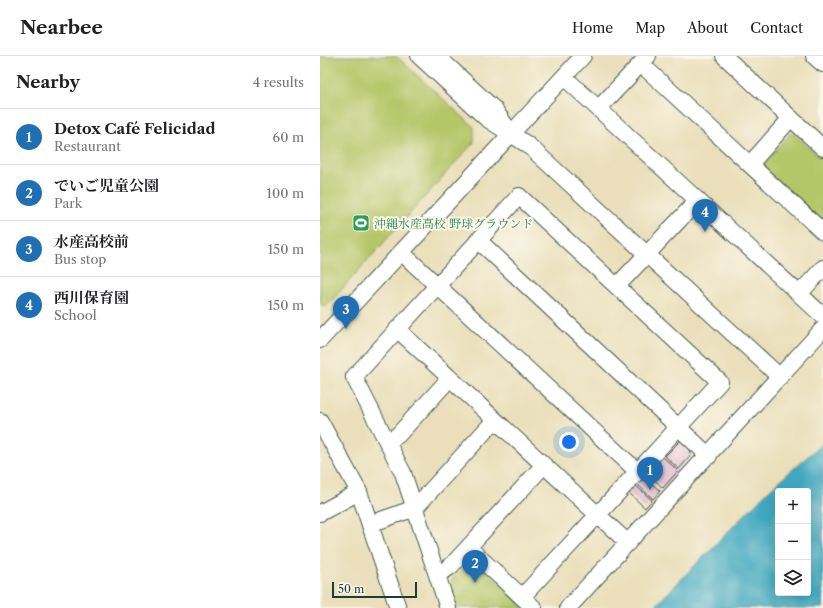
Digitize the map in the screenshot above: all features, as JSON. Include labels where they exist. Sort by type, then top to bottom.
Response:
[{"type":"street","points":[[419,56],[486,118],[528,145],[780,378]]},
{"type":"street","points":[[437,56],[494,109],[511,134]]},
{"type":"street","points":[[320,340],[583,56]]},
{"type":"street","points":[[724,56],[823,148]]},
{"type":"street","points":[[814,56],[823,64]]},
{"type":"street","points":[[599,108],[644,60],[750,164],[823,232]]},
{"type":"street","points":[[564,77],[823,316]]},
{"type":"street","points":[[750,164],[791,118]]},
{"type":"street","points":[[448,608],[403,473],[354,377],[519,196],[720,382],[522,597]]},
{"type":"street","points":[[617,286],[698,200]]},
{"type":"street","points":[[478,240],[709,456]]},
{"type":"street","points":[[401,252],[638,472]]},
{"type":"street","points":[[799,294],[823,268]]},
{"type":"street","points":[[397,329],[628,543]]},
{"type":"street","points":[[568,608],[709,456],[823,329]]},
{"type":"street","points":[[387,442],[398,435],[450,378]]},
{"type":"street","points":[[370,524],[415,508],[495,420]]},
{"type":"street","points":[[320,421],[359,492],[398,608]]},
{"type":"street","points":[[438,575],[451,566],[469,548],[544,465]]},
{"type":"street","points":[[320,513],[359,492]]},
{"type":"street","points":[[469,548],[534,608]]},
{"type":"green space","name":"沖縄水産高校 野球グラウンド","points":[[320,56],[396,56],[474,127],[474,142],[325,308],[320,303]]},
{"type":"green space","points":[[792,132],[823,161],[823,227],[759,169]]},
{"type":"green space","points":[[472,557],[525,608],[456,608],[448,589],[454,576]]},
{"type":"water","points":[[823,443],[823,608],[653,608],[768,491]]},
{"type":"building","points":[[681,440],[690,448],[691,455],[679,469],[665,456]]},
{"type":"building","points":[[661,455],[678,471],[663,488],[645,471]]},
{"type":"building","points":[[642,475],[660,491],[653,499],[635,482]]},
{"type":"building","points":[[634,484],[652,500],[645,508],[627,491]]},
{"type":"place","name":"沖縄水産高校 野球グラウンド","points":[[361,223]]},
{"type":"place","name":"西川保育園","points":[[705,232]]},
{"type":"place","name":"水産高校前","points":[[346,329]]},
{"type":"place","name":"Detox Café Felicidad","points":[[650,490]]},
{"type":"place","name":"でいご児童公園","points":[[475,583]]}]
